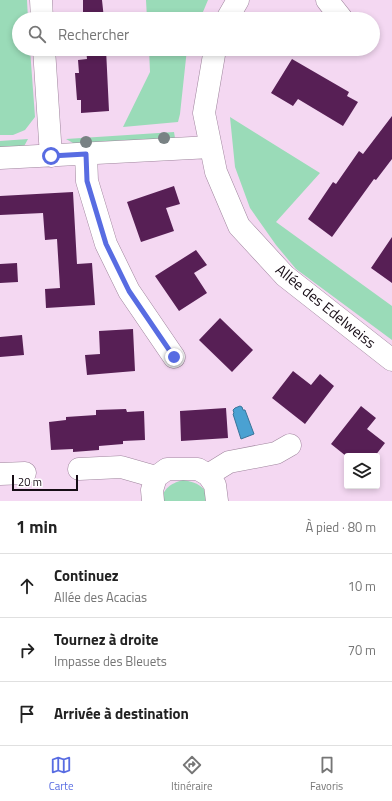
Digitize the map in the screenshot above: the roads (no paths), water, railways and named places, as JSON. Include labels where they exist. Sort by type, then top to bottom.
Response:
[{"type":"street","points":[[41,0],[42,12]]},
{"type":"street","points":[[232,12],[238,0]]},
{"type":"street","points":[[327,0],[336,12]]},
{"type":"street","points":[[44,56],[51,156]]},
{"type":"street","name":"Allée des Edelweiss","points":[[214,56],[204,113],[216,172],[239,226],[285,276],[392,360]]},
{"type":"street","points":[[0,158],[211,147]]},
{"type":"street","points":[[86,154],[87,181],[106,244],[129,291],[174,357]]},
{"type":"street","points":[[208,475],[229,462],[276,453],[290,445]]},
{"type":"street","points":[[79,469],[121,467],[156,477]]},
{"type":"street","points":[[153,501],[152,490],[156,477],[167,469],[198,469],[208,475],[215,485],[217,501]]},
{"type":"street","points":[[0,474],[25,473]]},
{"type":"water","points":[[240,406],[243,410],[245,410],[254,434],[241,439],[233,414],[233,410]]}]
